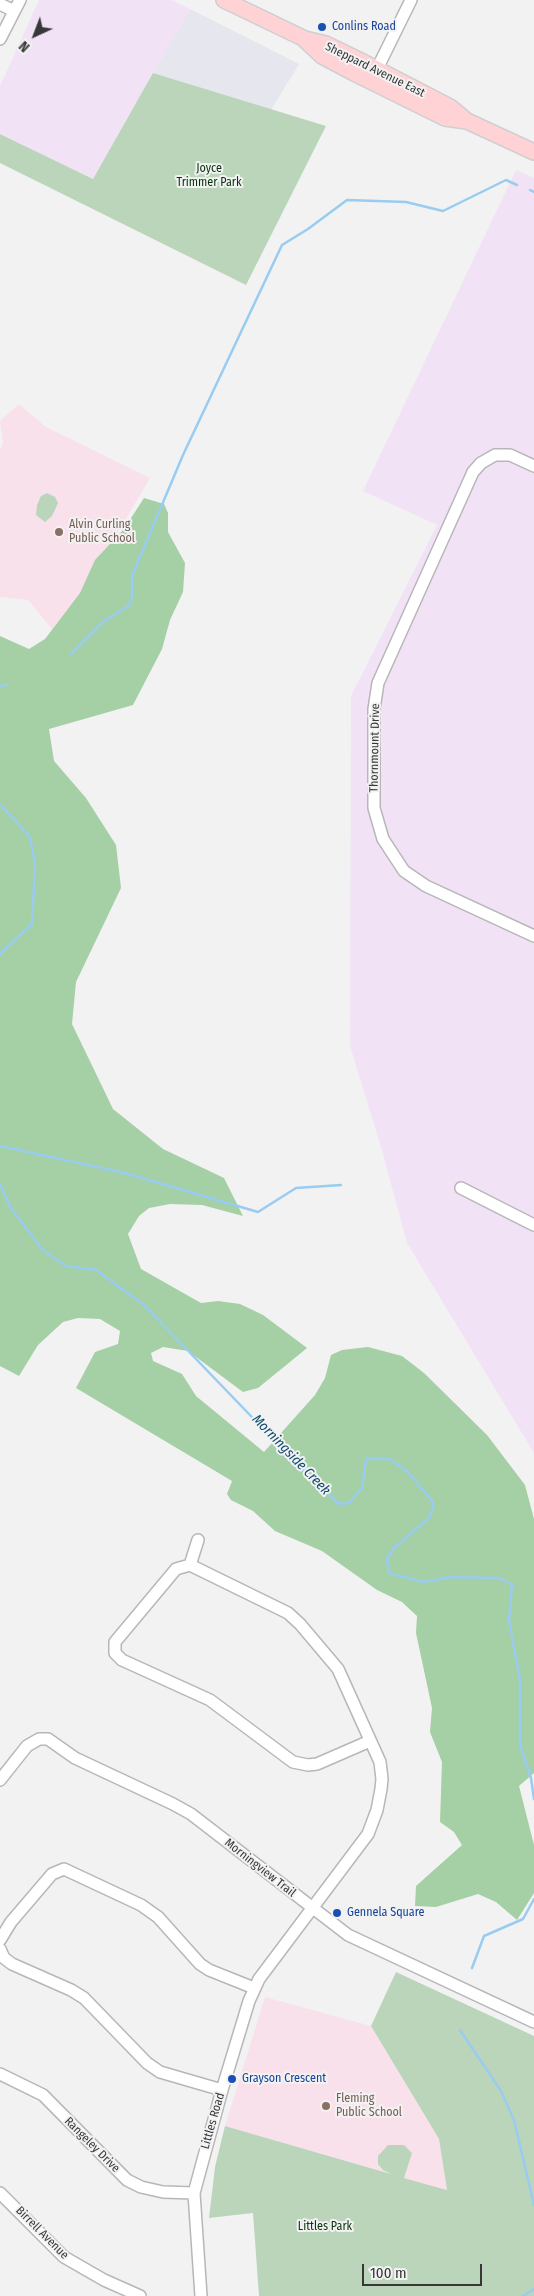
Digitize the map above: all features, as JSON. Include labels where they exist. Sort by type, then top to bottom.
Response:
[{"type":"main road","name":"Sheppard Avenue East","points":[[224,0],[305,39],[326,44],[375,76],[450,107],[467,121],[534,152]]},
{"type":"street","points":[[0,39],[20,0]]},
{"type":"street","points":[[375,76],[411,0]]},
{"type":"street","points":[[0,4],[14,11]]},
{"type":"street","name":"Thornmount Drive","points":[[534,466],[510,455],[495,455],[473,472],[378,683],[374,709],[374,808],[383,839],[404,871],[426,886],[534,936]]},
{"type":"street","points":[[461,1188],[534,1225]]},
{"type":"street","points":[[190,1564],[198,1540]]},
{"type":"street","points":[[312,1907],[368,1834],[373,1822],[382,1779],[380,1762],[338,1669],[300,1624],[288,1613],[190,1564],[176,1569],[115,1642],[115,1653],[117,1656],[210,1700],[293,1762],[308,1765],[316,1764],[370,1741]]},
{"type":"street","name":"Morningview Trail","points":[[0,1780],[27,1746],[39,1739],[48,1739],[75,1758],[191,1814],[348,1935],[367,1946],[534,2022]]},
{"type":"street","points":[[0,1940],[11,1922],[52,1874],[64,1869],[142,1905],[158,1917],[200,1964],[209,1970],[254,1988]]},
{"type":"street","name":"Littles Road","points":[[201,2296],[194,2192],[222,2090],[254,1988],[312,1907]]},
{"type":"street","points":[[0,1949],[4,1958],[12,1964],[71,1990],[84,1998],[147,2063],[160,2072],[222,2090]]},
{"type":"street","name":"Rangeley Drive","points":[[0,2074],[43,2095],[128,2180],[141,2188],[162,2192],[194,2192]]},
{"type":"street","name":"Birrell Avenue","points":[[0,2193],[64,2257],[104,2280],[140,2296]]},
{"type":"shaded area","points":[[39,0],[171,0],[190,9],[93,179],[0,134],[0,86]]},
{"type":"shaded area","points":[[190,9],[299,64],[271,110],[153,73]]},
{"type":"shaded area","points":[[516,170],[534,178],[534,1453],[407,1243],[381,1147],[350,1046],[351,696],[437,525],[363,491]]},
{"type":"shaded area","name":"Alvin Curling Public School","points":[[19,404],[46,427],[150,478],[87,585],[52,629],[28,600],[0,597],[0,450],[3,443],[0,421]]},
{"type":"shaded area","name":"Fleming Public School","points":[[265,1997],[371,2026],[439,2139],[447,2190],[225,2126]]},
{"type":"green space","name":"Joyce Trimmer Park","points":[[153,73],[326,126],[246,285],[0,163],[0,134],[93,179]]},
{"type":"green space","points":[[47,493],[55,497],[58,503],[52,516],[45,522],[36,515],[37,505],[41,496]]},
{"type":"green space","points":[[144,498],[164,504],[168,513],[168,532],[185,563],[183,592],[170,620],[162,649],[133,705],[49,729],[54,761],[86,798],[116,845],[121,888],[76,982],[72,1024],[113,1109],[163,1149],[224,1178],[243,1216],[202,1205],[170,1204],[149,1208],[139,1216],[128,1234],[141,1269],[201,1303],[218,1301],[240,1304],[263,1315],[307,1348],[258,1388],[243,1392],[188,1351],[163,1347],[151,1353],[153,1361],[182,1374],[196,1396],[264,1452],[315,1395],[325,1378],[331,1355],[342,1350],[368,1347],[402,1356],[424,1373],[487,1435],[525,1485],[534,1519],[534,1773],[519,1786],[534,1845],[534,1893],[517,1920],[496,1902],[478,1894],[436,1907],[415,1906],[416,1886],[462,1845],[454,1832],[440,1822],[442,1762],[430,1732],[432,1708],[416,1633],[417,1616],[402,1602],[377,1590],[322,1551],[275,1531],[253,1511],[231,1500],[227,1494],[232,1481],[76,1388],[95,1352],[118,1344],[120,1331],[100,1319],[78,1318],[63,1322],[38,1345],[19,1376],[0,1366],[0,636],[29,649],[45,639],[80,593],[95,560],[124,529]]},
{"type":"green space","name":"Littles Park","points":[[396,1972],[534,2036],[534,2296],[259,2296],[253,2213],[209,2218],[215,2167],[225,2126],[391,2174],[383,2170],[378,2164],[378,2156],[388,2145],[404,2145],[412,2153],[404,2178],[447,2190],[439,2139],[371,2026]]},
{"type":"waterway","points":[[71,654],[103,622],[128,606],[132,598],[132,576],[183,455],[282,245],[308,229],[347,200],[406,202],[443,211],[506,180],[517,185]]},
{"type":"waterway","points":[[530,190],[534,192]]},
{"type":"waterway","points":[[0,687],[7,684]]},
{"type":"waterway","name":"Morningside Creek","points":[[0,804],[30,837],[35,864],[32,924],[0,954]]},
{"type":"waterway","points":[[0,1146],[125,1173],[258,1212],[296,1188],[341,1185]]},
{"type":"waterway","name":"Morningside Creek","points":[[0,1184],[10,1207],[44,1251],[66,1266],[96,1270],[144,1305],[301,1468],[339,1504],[349,1503],[362,1488],[366,1459],[390,1459],[407,1471],[433,1502],[433,1507],[429,1518],[394,1548],[387,1558],[389,1573],[424,1582],[449,1577],[500,1578],[512,1585],[509,1621],[520,1679],[520,1745],[531,1778],[534,1799]]},
{"type":"waterway","name":"Morningside Creek","points":[[472,1968],[484,1936],[523,1919],[534,1899]]},
{"type":"waterway","name":"Morningside Creek","points":[[460,2030],[501,2091],[514,2120],[534,2205]]},
{"type":"waterway","name":"Morningside Creek","points":[[523,2296],[534,2289]]},
{"type":"place","name":"Conlins Road","points":[[322,27]]},
{"type":"place","name":"Alvin Curling Public School","points":[[59,532]]},
{"type":"place","name":"Gennela Square","points":[[337,1913]]},
{"type":"place","name":"Grayson Crescent","points":[[232,2079]]},
{"type":"place","name":"Fleming Public School","points":[[326,2106]]}]
